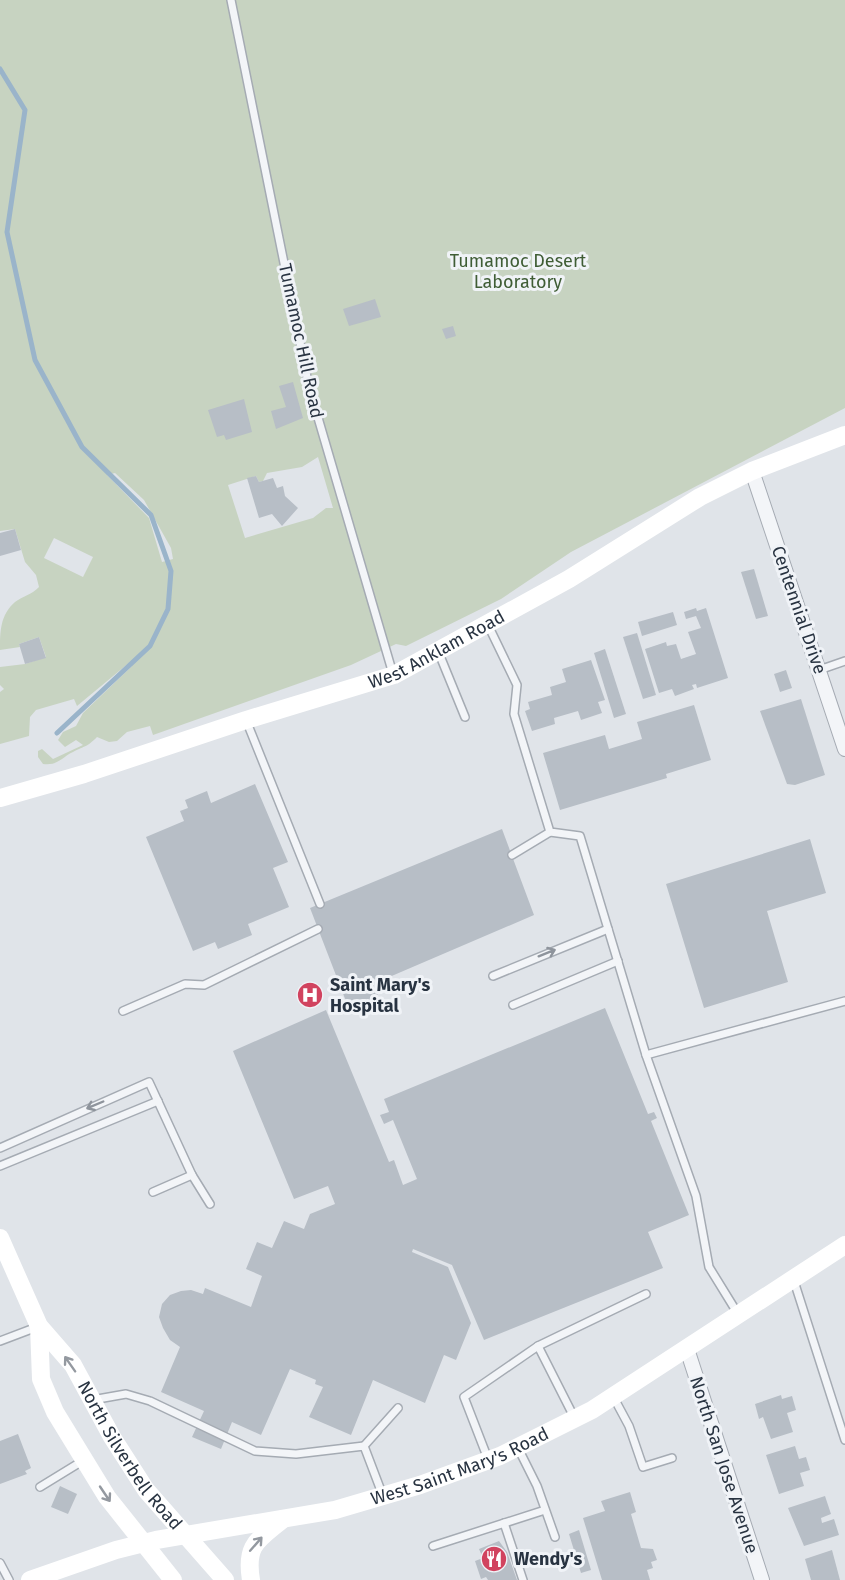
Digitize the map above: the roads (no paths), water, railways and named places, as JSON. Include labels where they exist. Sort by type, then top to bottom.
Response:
[{"type":"main road","name":"West Anklam Road","points":[[0,798],[84,774],[246,720],[394,675],[569,579],[700,498],[752,471],[845,435]]},
{"type":"main road","name":"North Silverbell Road","points":[[0,1238],[39,1326],[73,1365],[91,1400],[146,1490],[225,1580]]},
{"type":"main road","name":"West Saint Mary's Road","points":[[30,1580],[142,1544],[184,1534],[335,1510],[488,1460],[575,1419],[687,1350],[845,1245]]},
{"type":"main road","name":"North Silverbell Road","points":[[39,1326],[41,1379],[55,1412],[84,1460],[142,1544],[173,1580]]},
{"type":"main road","points":[[251,1580],[249,1551],[255,1543],[285,1518]]},
{"type":"street","name":"Centennial Drive","points":[[752,471],[845,749]]},
{"type":"street","name":"North San Jose Avenue","points":[[687,1350],[762,1580]]},
{"type":"lane","name":"Tumamoc Hill Road","points":[[231,0],[309,387],[394,675]]},
{"type":"lane","points":[[488,624],[518,685],[514,714],[550,832]]},
{"type":"lane","points":[[438,651],[465,717]]},
{"type":"lane","points":[[819,670],[845,661]]},
{"type":"lane","points":[[246,720],[320,904]]},
{"type":"lane","points":[[512,855],[550,832],[580,836],[646,1055],[696,1196],[709,1267],[738,1314]]},
{"type":"lane","points":[[123,1011],[185,984],[204,985],[318,929]]},
{"type":"lane","points":[[493,975],[608,929]]},
{"type":"lane","points":[[513,1005],[618,961]]},
{"type":"lane","points":[[646,1055],[845,1001]]},
{"type":"lane","points":[[0,1148],[149,1082],[192,1175],[210,1204]]},
{"type":"lane","points":[[0,1166],[158,1101]]},
{"type":"lane","points":[[153,1192],[192,1175]]},
{"type":"lane","points":[[793,1279],[845,1440]]},
{"type":"lane","points":[[488,1460],[464,1397],[538,1346],[646,1294]]},
{"type":"lane","points":[[0,1341],[39,1326]]},
{"type":"lane","points":[[538,1346],[575,1419]]},
{"type":"lane","points":[[91,1400],[126,1394],[150,1401],[255,1451],[296,1454],[364,1446],[398,1408]]},
{"type":"lane","points":[[613,1396],[629,1426],[643,1467],[672,1458]]},
{"type":"lane","points":[[364,1446],[383,1496]]},
{"type":"lane","points":[[518,1447],[555,1537]]},
{"type":"lane","points":[[40,1487],[84,1460]]},
{"type":"lane","points":[[433,1546],[545,1510]]},
{"type":"lane","points":[[504,1523],[524,1580]]},
{"type":"lane","points":[[0,1563],[9,1580]]},
{"type":"waterway","points":[[0,69],[25,110],[7,232],[35,360],[82,447],[151,515],[171,571],[168,609],[150,646],[57,733]]},
{"type":"place","name":"Saint Mary's Hospital","points":[[310,995]]},
{"type":"place","name":"Wendy's","points":[[494,1559]]},
{"type":"park label","name":"Tumamoc Desert Laboratory","points":[[518,271]]}]
